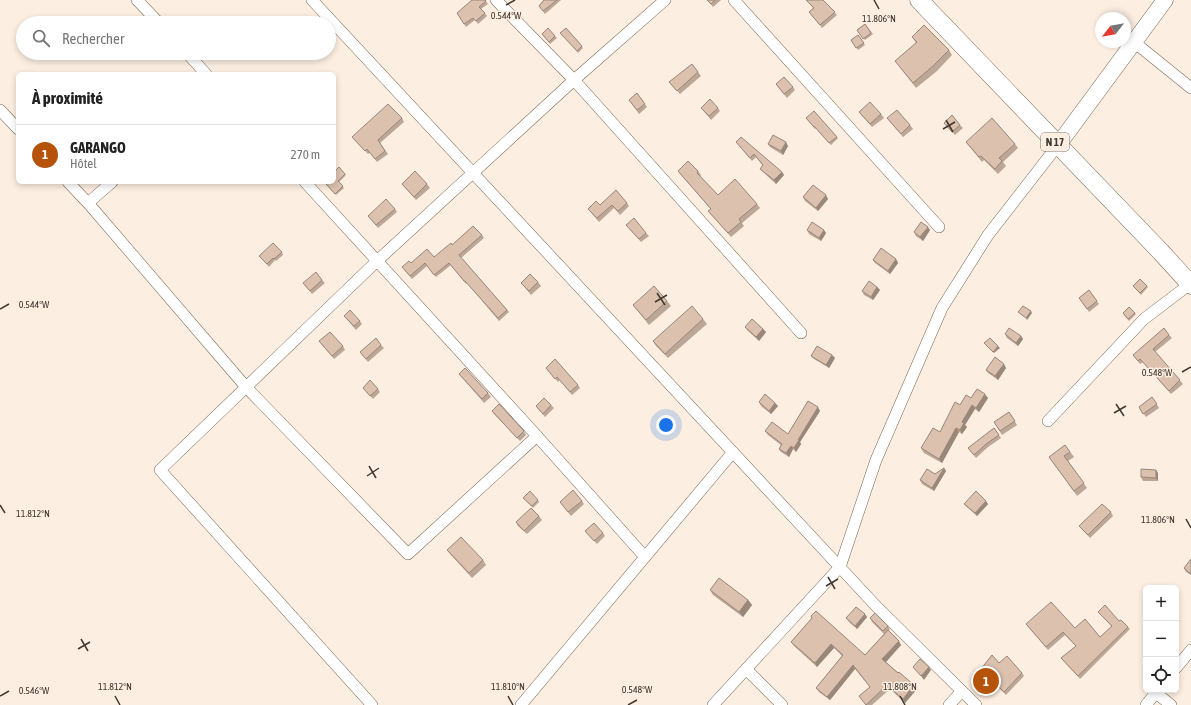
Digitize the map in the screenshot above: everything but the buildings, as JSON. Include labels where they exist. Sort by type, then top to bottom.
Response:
[{"type":"main road","name":"N 17","points":[[919,0],[1190,285]]},
{"type":"street","points":[[137,0],[152,16]]},
{"type":"street","points":[[312,0],[327,16]]},
{"type":"street","points":[[496,0],[574,80],[801,333]]},
{"type":"street","points":[[372,705],[160,470],[377,261],[574,80],[665,0]]},
{"type":"street","points":[[734,0],[939,227]]},
{"type":"street","points":[[713,705],[840,567],[876,460],[942,308],[988,234],[1058,145],[1165,0]]},
{"type":"street","points":[[336,26],[876,606],[976,705]]},
{"type":"street","points":[[1134,42],[1191,88]]},
{"type":"street","points":[[193,60],[204,72]]},
{"type":"street","points":[[0,110],[16,127]]},
{"type":"street","points":[[70,184],[88,203],[246,387],[408,554],[537,436]]},
{"type":"street","points":[[88,203],[110,184]]},
{"type":"street","points":[[307,184],[537,436],[645,557]]},
{"type":"street","points":[[1048,421],[1144,319],[1190,285]]},
{"type":"street","points":[[521,705],[733,452]]},
{"type":"street","points":[[1179,664],[1191,650]]},
{"type":"street","points":[[746,669],[782,705]]},
{"type":"street","points":[[949,705],[962,691]]},
{"type":"street","points":[[1146,705],[1155,693]]},
{"type":"street","points":[[1159,693],[1171,705]]},
{"type":"place","name":"GARANGO","points":[[986,681]]}]
